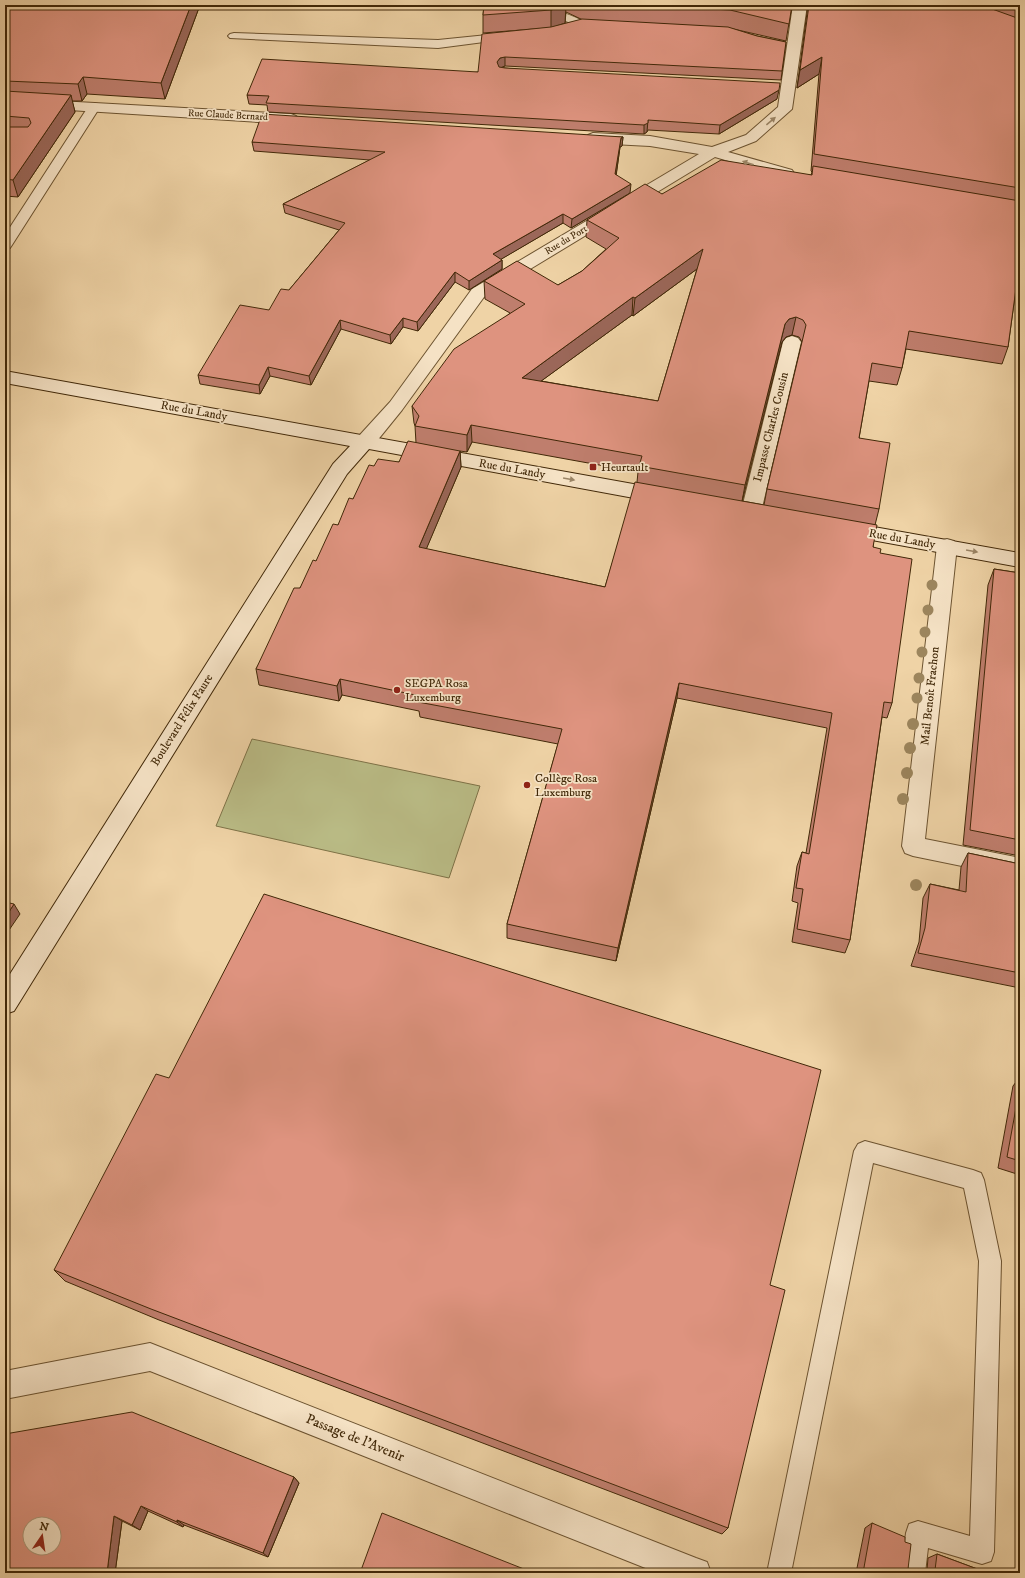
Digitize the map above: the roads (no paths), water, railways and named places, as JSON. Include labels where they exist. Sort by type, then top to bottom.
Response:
[{"type":"street","name":"Rue du Port","points":[[365,442],[396,406],[478,293],[713,152],[751,138],[785,109],[789,87],[790,46],[800,5]]},
{"type":"street","points":[[773,86],[789,87]]},
{"type":"street","name":"Rue Claude Bernard","points":[[5,102],[308,120]]},
{"type":"street","points":[[578,137],[650,141],[713,152],[779,172],[802,176]]},
{"type":"street","name":"Impasse Charles Cousin","points":[[751,512],[792,342]]},
{"type":"street","name":"Rue du Landy","points":[[5,377],[681,500]]},
{"type":"street","name":"Boulevard Félix Faure","points":[[5,1003],[340,469],[365,442]]},
{"type":"street","name":"Rue du Landy","points":[[829,526],[1020,560]]},
{"type":"street","name":"Mail Benoît Frachon","points":[[947,546],[913,846],[1020,868]]},
{"type":"street","name":"Passage de l'Avenir","points":[[5,1385],[150,1358],[696,1573]]},
{"type":"lane","points":[[506,5],[540,8],[567,16],[585,24],[566,28]]},
{"type":"lane","points":[[234,36],[438,44],[473,38],[520,35]]},
{"type":"lane","points":[[5,245],[94,107]]},
{"type":"lane","points":[[779,1573],[865,1151],[973,1180],[990,1261],[982,1552],[918,1534],[913,1573]]},
{"type":"place","name":"Heurtault","points":[[593,467]]},
{"type":"place","name":"SEGPA Rosa Luxemburg","points":[[397,690]]},
{"type":"place","name":"Collège Rosa Luxemburg","points":[[527,785]]}]
